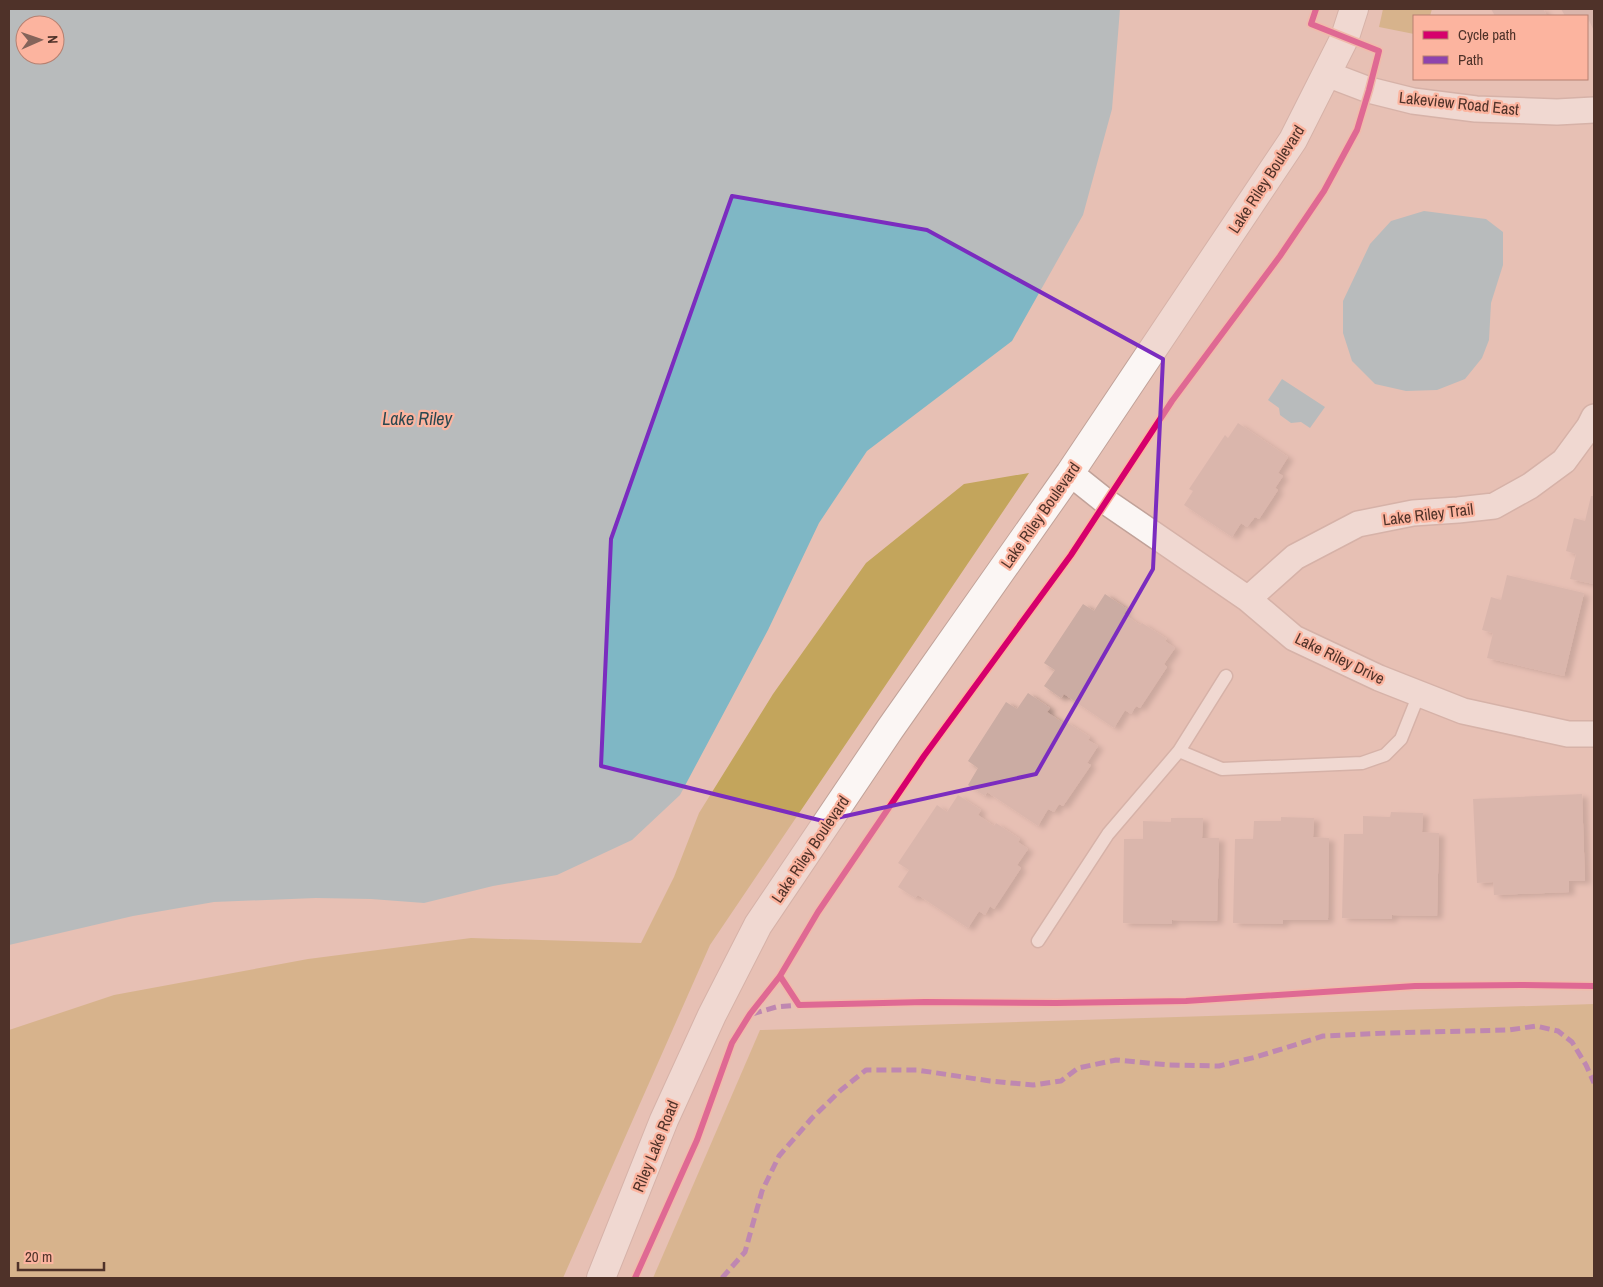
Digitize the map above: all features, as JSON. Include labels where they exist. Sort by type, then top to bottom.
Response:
[{"type":"street","name":"Lake Riley Boulevard","points":[[712,1015],[758,925],[890,728],[1070,473],[1293,140],[1345,37],[1354,9]]},
{"type":"street","name":"Lakeview Road East","points":[[1327,74],[1369,90],[1413,102],[1476,108],[1556,112],[1594,110]]},
{"type":"street","name":"Lake Riley Trail","points":[[1248,599],[1295,557],[1358,524],[1413,513],[1494,506],[1530,486],[1564,461],[1589,427],[1594,416]]},
{"type":"street","name":"Lake Riley Drive","points":[[1070,473],[1105,501],[1248,599],[1294,638],[1379,678],[1463,711],[1568,734],[1594,734]]},
{"type":"street","name":"Riley Lake Road","points":[[601,1278],[664,1120],[712,1015]]},
{"type":"lane","points":[[1038,942],[1108,834],[1179,751],[1226,676]]},
{"type":"lane","points":[[1179,751],[1222,769],[1362,763],[1385,755],[1401,739],[1419,694]]},
{"type":"highlighted area","points":[[732,196],[927,230],[1163,359],[1153,569],[1036,774],[823,821],[601,766],[611,539]]},
{"type":"shaded area","points":[[1383,9],[1432,9],[1430,15],[1413,15],[1413,34],[1379,27]]},
{"type":"shaded area","points":[[1029,473],[710,945],[563,1278],[9,1278],[9,1030],[114,995],[308,959],[471,938],[641,943],[674,877],[699,813],[773,694],[866,563],[964,484]]},
{"type":"shaded area","points":[[1594,1004],[1594,1278],[653,1278],[760,1030]]},
{"type":"water","name":"Lake Riley","points":[[9,9],[1120,9],[1112,109],[1083,215],[1012,341],[867,451],[819,523],[768,630],[680,795],[632,840],[557,875],[493,886],[424,903],[371,899],[316,898],[214,902],[133,916],[9,945]]},
{"type":"water","points":[[1424,211],[1486,219],[1503,232],[1503,265],[1491,303],[1489,340],[1482,358],[1465,379],[1437,390],[1406,391],[1375,384],[1352,361],[1343,333],[1343,301],[1370,244],[1391,221]]},
{"type":"water","points":[[1282,379],[1325,407],[1310,428],[1301,422],[1291,423],[1280,415],[1279,408],[1268,400]]},
{"type":"building","points":[[1491,9],[1543,9],[1546,15],[1494,15]]},
{"type":"building","points":[[1561,9],[1594,9],[1594,31],[1588,15],[1564,15]]},
{"type":"building","points":[[1238,423],[1288,457],[1278,473],[1283,476],[1275,488],[1278,490],[1259,519],[1255,517],[1247,527],[1241,523],[1232,537],[1184,505],[1193,491],[1189,489],[1225,435],[1228,438]]},
{"type":"building","points":[[1591,496],[1594,496],[1594,584],[1570,579],[1576,554],[1566,551],[1574,518],[1585,521]]},
{"type":"building","points":[[1507,575],[1584,593],[1564,676],[1487,658],[1493,633],[1482,630],[1491,597],[1501,600]]},
{"type":"building","points":[[1105,594],[1127,609],[1124,614],[1167,639],[1165,641],[1175,648],[1164,664],[1167,667],[1140,708],[1136,706],[1131,714],[1125,710],[1114,728],[1064,694],[1061,698],[1044,686],[1055,670],[1044,663],[1083,604],[1094,611]]},
{"type":"building","points":[[1028,693],[1050,708],[1047,712],[1090,737],[1088,740],[1098,746],[1087,763],[1091,765],[1063,806],[1059,804],[1054,812],[1048,809],[1038,826],[987,792],[985,796],[968,785],[978,768],[968,761],[1006,702],[1017,709]]},
{"type":"building","points":[[1582,794],[1585,881],[1569,881],[1569,892],[1494,895],[1493,882],[1477,883],[1473,799]]},
{"type":"building","points":[[958,795],[981,810],[978,815],[994,826],[996,823],[1020,839],[1018,842],[1028,849],[1017,865],[1021,868],[994,909],[990,906],[985,915],[979,911],[968,928],[918,895],[915,898],[898,887],[909,870],[898,863],[937,805],[947,812]]},
{"type":"building","points":[[1391,812],[1423,813],[1422,832],[1439,833],[1437,916],[1392,915],[1392,919],[1342,918],[1344,834],[1363,834],[1363,816],[1390,817]]},
{"type":"building","points":[[1281,817],[1314,818],[1313,837],[1329,838],[1328,920],[1283,920],[1283,924],[1233,923],[1235,839],[1253,839],[1254,821],[1281,821]]},
{"type":"building","points":[[1171,818],[1203,818],[1202,838],[1219,838],[1217,921],[1172,920],[1172,924],[1123,923],[1124,839],[1143,839],[1143,821],[1171,822]]},
{"type":"marked path","points":[[752,1014],[776,1007],[799,1005]]},
{"type":"marked path","points":[[722,1278],[745,1252],[762,1191],[779,1156],[812,1118],[841,1090],[866,1070],[917,1070],[990,1081],[1033,1085],[1061,1081],[1078,1068],[1116,1060],[1169,1065],[1219,1066],[1256,1057],[1323,1036],[1509,1030],[1536,1026],[1558,1031],[1572,1042],[1594,1083]]},
{"type":"cycle path","points":[[635,1278],[697,1140],[732,1043],[750,1014],[780,976],[818,912],[924,756],[1071,555],[1172,401],[1280,256],[1324,191],[1357,130],[1379,51],[1311,24],[1316,9]]},
{"type":"cycle path","points":[[780,976],[799,1005],[925,1002],[1056,1003],[1186,1001],[1415,986],[1594,986]]}]
